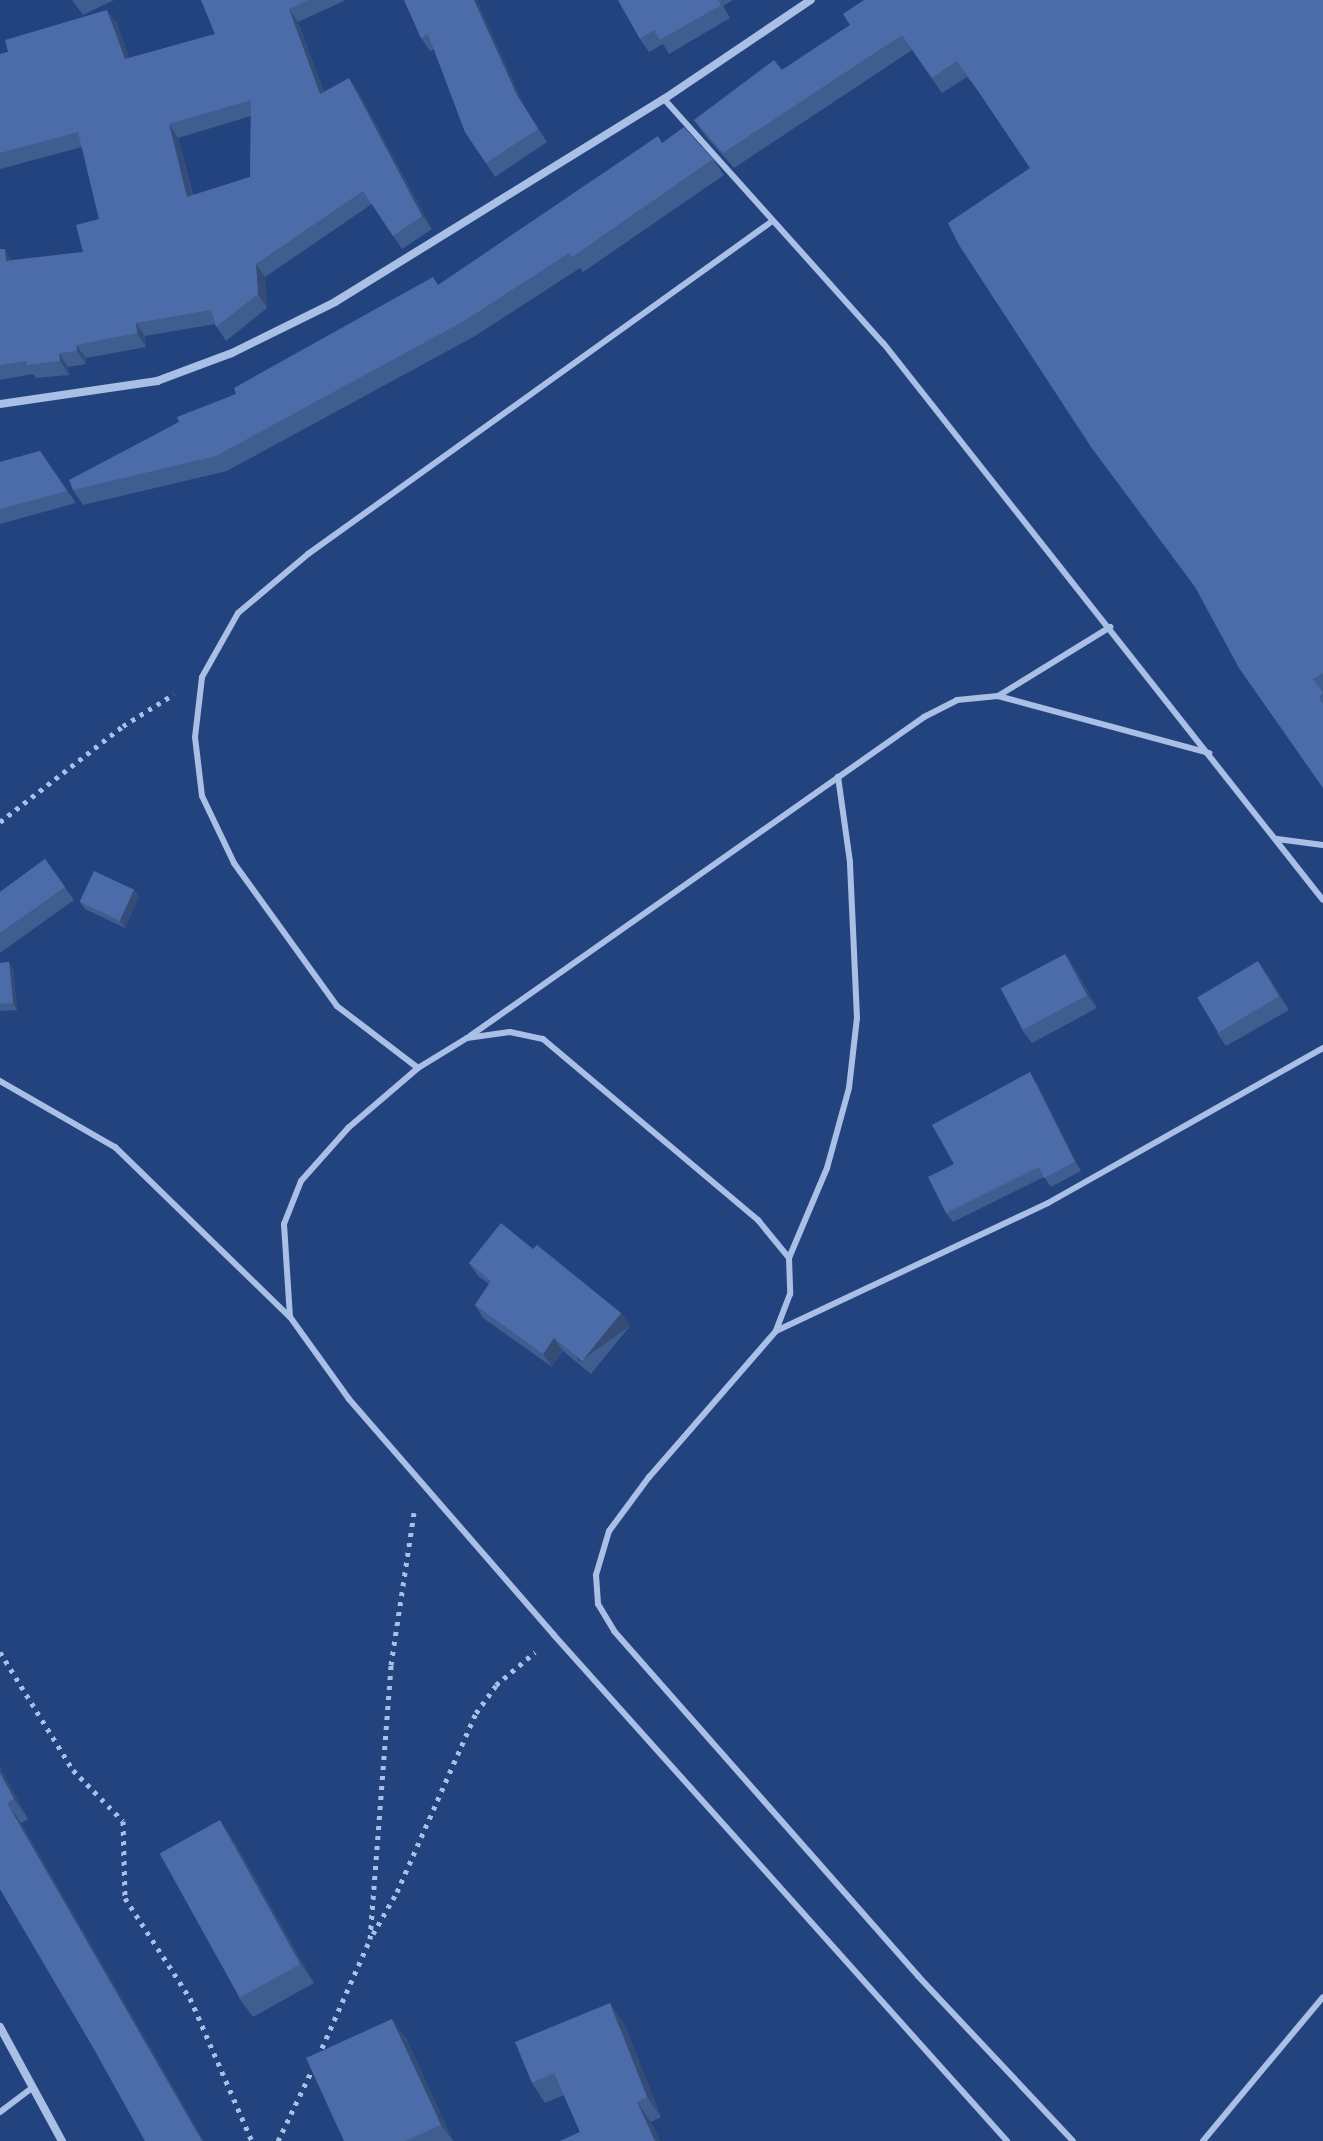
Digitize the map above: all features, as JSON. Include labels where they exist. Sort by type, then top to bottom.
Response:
[{"type":"street","points":[[0,404],[157,381],[232,353],[335,302],[664,99],[811,0]]},
{"type":"street","points":[[0,2027],[62,2141]]},
{"type":"lane","points":[[664,99],[771,222],[884,344],[1323,900]]},
{"type":"lane","points":[[418,1068],[337,1006],[234,863],[202,796],[195,737],[202,677],[238,613],[308,554],[771,222]]},
{"type":"lane","points":[[998,696],[1110,627]]},
{"type":"lane","points":[[290,1317],[284,1224],[301,1181],[348,1128],[418,1068],[467,1038],[924,717],[957,700],[998,696],[1209,753]]},
{"type":"lane","points":[[838,777],[850,862],[857,1018],[849,1088],[827,1168],[789,1258],[790,1294],[776,1331],[649,1477],[609,1531],[596,1575],[598,1604],[614,1631],[918,1976],[1073,2141]]},
{"type":"lane","points":[[1277,839],[1323,845]]},
{"type":"lane","points":[[467,1038],[510,1032],[543,1039],[758,1220],[789,1258]]},
{"type":"lane","points":[[776,1331],[1048,1203],[1323,1048]]},
{"type":"lane","points":[[0,1081],[115,1147],[290,1317],[349,1399],[419,1480],[1007,2141]]},
{"type":"lane","points":[[1203,2141],[1323,1997]]},
{"type":"lane","points":[[0,2112],[33,2087]]},
{"type":"path","points":[[0,822],[123,726],[202,677]]},
{"type":"path","points":[[370,1939],[391,1665],[419,1480]]},
{"type":"path","points":[[278,2141],[370,1939],[397,1892],[476,1713],[496,1685],[554,1635]]},
{"type":"path","points":[[0,1652],[73,1770],[123,1821],[125,1898],[190,1998],[252,2141]]},
{"type":"building","points":[[201,0],[308,0],[289,9],[320,94],[349,78],[422,216],[393,236],[363,191],[256,264],[258,294],[216,327],[211,310],[136,323],[137,333],[76,345],[77,351],[59,353],[60,361],[0,365],[0,249],[5,249],[6,261],[83,252],[76,225],[99,219],[78,132],[0,153],[0,54],[8,52],[5,40],[107,10],[125,59],[215,34]],"holes":[[[251,100],[250,177],[187,197],[169,124]]]},
{"type":"building","points":[[404,0],[474,0],[517,95],[538,129],[486,163],[465,132],[428,34],[421,38]]},
{"type":"building","points":[[618,0],[718,0],[721,5],[660,40],[654,30],[640,39]]},
{"type":"building","points":[[864,0],[1323,0],[1323,673],[1313,679],[1323,693],[1319,697],[1323,704],[1323,788],[1239,668],[1195,587],[1091,447],[959,245],[948,223],[1030,168],[957,61],[932,78],[902,35],[723,153],[694,120],[774,60],[782,70],[850,25],[843,14]]},
{"type":"building","points":[[684,127],[713,159],[572,257],[569,253],[464,321],[216,456],[73,490],[69,480],[179,422],[177,417],[236,394],[234,388],[433,277],[438,285],[658,136],[662,143]]},
{"type":"building","points":[[40,451],[67,491],[0,509],[0,462]]},
{"type":"building","points":[[45,859],[65,887],[0,933],[0,892]]},
{"type":"building","points":[[94,871],[134,890],[120,920],[80,902]]},
{"type":"building","points":[[1065,954],[1087,995],[1023,1030],[1001,988]]},
{"type":"building","points":[[1258,961],[1279,996],[1218,1033],[1197,998]]},
{"type":"building","points":[[9,962],[13,1003],[0,1004],[0,963]]},
{"type":"building","points":[[1030,1072],[1075,1162],[1044,1178],[1039,1167],[946,1213],[928,1177],[954,1164],[932,1125]]},
{"type":"building","points":[[501,1223],[533,1249],[537,1245],[621,1313],[582,1361],[554,1338],[543,1354],[475,1305],[491,1281],[469,1263]]},
{"type":"building","points":[[0,1773],[14,1799],[7,1803],[202,2141],[145,2141],[0,1889]]},
{"type":"building","points":[[220,1820],[300,1964],[240,1998],[160,1853]]},
{"type":"building","points":[[610,2003],[647,2097],[637,2102],[655,2141],[560,2141],[580,2132],[554,2073],[532,2083],[515,2042]]},
{"type":"building","points":[[392,2019],[441,2125],[405,2141],[344,2141],[306,2058]]}]
